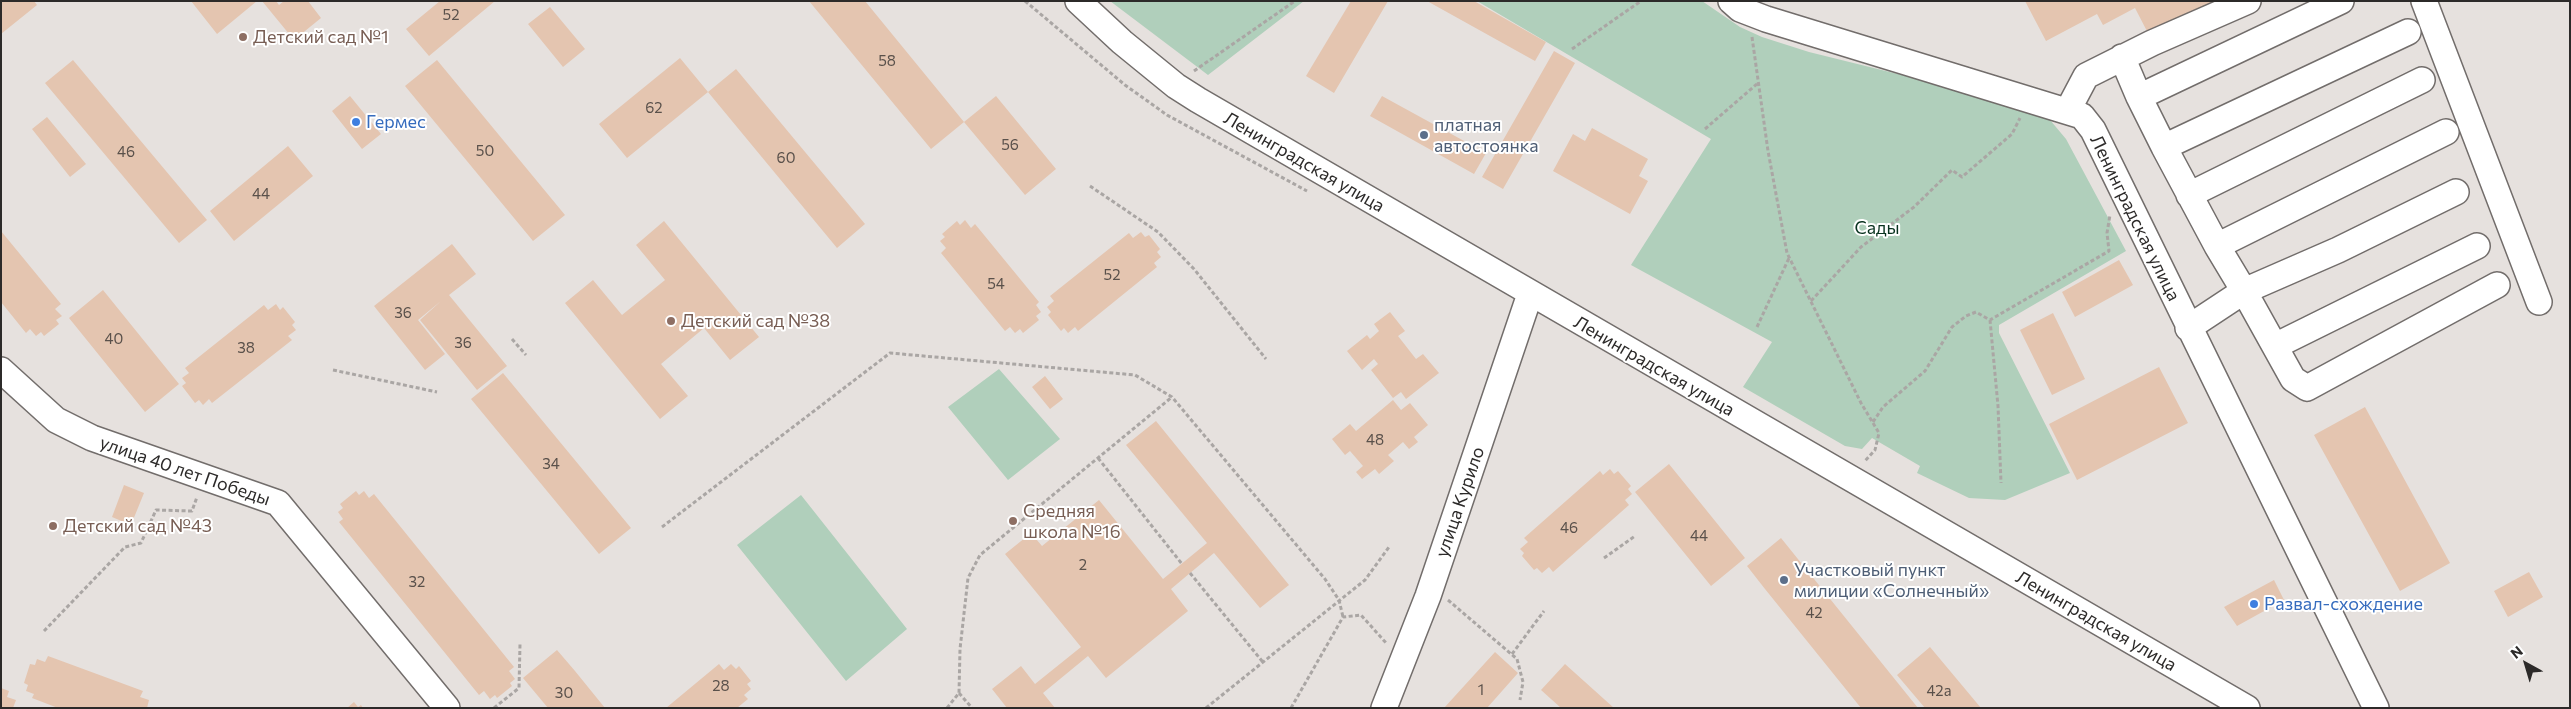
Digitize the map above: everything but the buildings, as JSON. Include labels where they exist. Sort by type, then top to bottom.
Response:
[{"type":"street","name":"Ленинградская улица","points":[[1078,1],[1176,86],[1530,294],[2247,708]]},
{"type":"street","points":[[2068,110],[2086,76],[2122,57],[2248,1]]},
{"type":"street","points":[[2139,97],[2342,1]]},
{"type":"street","points":[[2424,1],[2539,302]]},
{"type":"street","name":"Ленинградская улица","points":[[1740,7],[2082,116],[2093,130],[2188,328],[2376,708]]},
{"type":"street","points":[[2164,146],[2408,32]]},
{"type":"street","points":[[2122,57],[2139,97],[2217,246],[2293,379],[2307,388],[2497,286]]},
{"type":"street","points":[[2189,195],[2422,80]]},
{"type":"street","points":[[2217,246],[2446,132]]},
{"type":"street","points":[[2188,328],[2244,291],[2338,250],[2456,192]]},
{"type":"street","points":[[2275,346],[2477,246]]},
{"type":"street","name":"улица Курило","points":[[1384,708],[1432,586],[1530,294]]},
{"type":"street","name":"улица 40 лет Победы","points":[[1,370],[56,420],[92,438],[278,503],[447,708]]},
{"type":"path","points":[[1176,86],[1204,64],[1295,1]]},
{"type":"path","points":[[1572,49],[1641,1]]},
{"type":"path","points":[[1740,7],[1758,83],[1768,151],[1789,257],[1861,403],[1879,433],[1875,450],[1851,479]]},
{"type":"path","points":[[1705,129],[1758,83]]},
{"type":"path","points":[[1811,301],[1861,248],[1914,207],[1952,170],[1962,177],[2012,134],[2029,98]]},
{"type":"path","points":[[1990,320],[2109,251],[2107,233],[2116,179]]},
{"type":"path","points":[[1090,186],[1158,232],[1194,269],[1266,359]]},
{"type":"path","points":[[1757,327],[1789,257]]},
{"type":"path","points":[[1873,422],[1883,407],[1925,371],[1952,327],[1966,316],[1976,312],[1990,320]]},
{"type":"path","points":[[1990,320],[1998,406],[2001,483]]},
{"type":"path","points":[[512,339],[526,355]]},
{"type":"path","points":[[662,527],[890,353],[1135,375],[1172,397],[1324,579],[1339,600],[1344,616],[1291,708]]},
{"type":"path","points":[[333,370],[437,392]]},
{"type":"path","points":[[947,708],[959,693],[960,649],[968,578],[980,555],[1172,397]]},
{"type":"path","points":[[1098,458],[1182,564]]},
{"type":"path","points":[[44,631],[125,547],[141,543],[156,510],[192,511],[205,478]]},
{"type":"path","points":[[1604,558],[1635,536]]},
{"type":"path","points":[[1206,708],[1365,580],[1389,547]]},
{"type":"path","points":[[1190,573],[1262,661]]},
{"type":"path","points":[[1432,586],[1516,659],[1523,682],[1520,700]]},
{"type":"path","points":[[1512,654],[1544,611]]},
{"type":"path","points":[[1344,616],[1362,615],[1402,660]]},
{"type":"path","points":[[494,708],[519,688],[520,644]]},
{"type":"path","points":[[959,693],[972,708]]},
{"type":"green space","points":[[1110,1],[1304,1],[1208,75]]},
{"type":"green space","name":"Сады","points":[[1477,1],[1702,1],[1740,27],[1762,37],[1809,52],[2035,108],[2045,114],[2066,139],[2126,251],[1999,325],[1999,333],[2070,473],[2005,500],[1969,498],[1917,473],[1920,466],[1872,438],[1862,449],[1845,446],[1743,387],[1772,342],[1631,265],[1711,139]]},
{"type":"green space","points":[[999,369],[1060,439],[1008,480],[948,407]]},
{"type":"green space","points":[[801,495],[907,629],[846,681],[737,545]]},
{"type":"place","name":"Детский сад №1","points":[[243,37]]},
{"type":"place","name":"Гермес","points":[[356,122]]},
{"type":"place","name":"платная автостоянка","points":[[1424,135]]},
{"type":"place","name":"Детский сад №38","points":[[671,321]]},
{"type":"place","name":"Средняя школа №16","points":[[1013,521]]},
{"type":"place","name":"Детский сад №43","points":[[53,526]]},
{"type":"place","name":"Участковый пункт милиции «Солнечный»","points":[[1784,580]]},
{"type":"place","name":"Развал-схождение","points":[[2254,604]]}]
